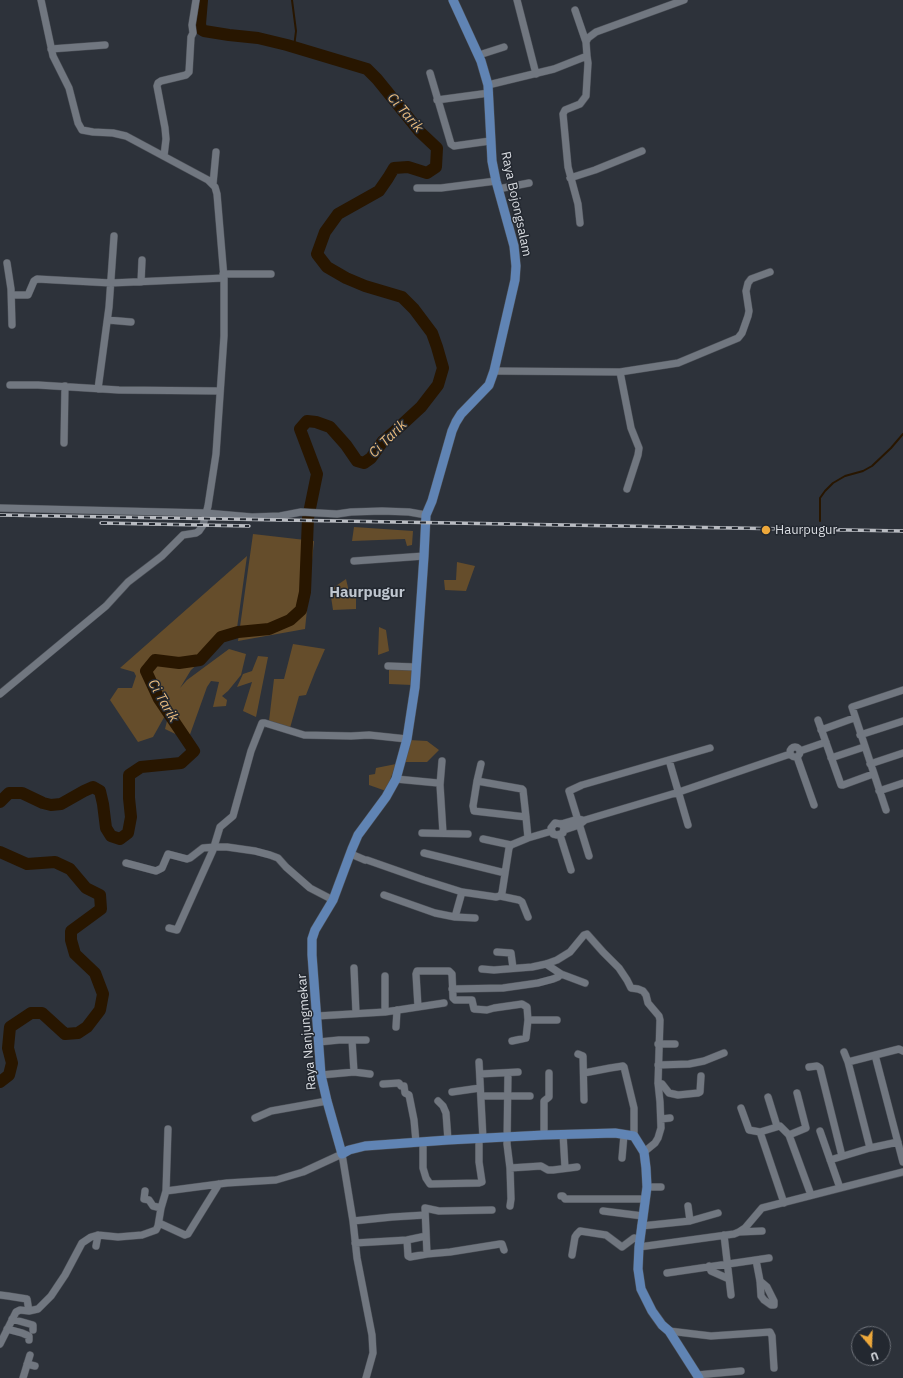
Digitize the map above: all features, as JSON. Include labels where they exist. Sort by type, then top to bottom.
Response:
[{"type":"main road","name":"Raya Bojongsalam","points":[[315,930],[333,900],[358,834],[386,797],[396,779],[406,740],[415,686],[426,515],[456,422],[461,414],[488,385],[494,371],[515,280],[516,266],[512,236],[497,185],[490,141],[489,89],[479,55],[453,0]]},
{"type":"main road","name":"Raya Nanjungmekar","points":[[315,930],[311,945],[321,1075],[340,1155]]},
{"type":"main road","points":[[340,1155],[349,1150],[365,1146],[448,1140],[563,1134],[615,1133],[634,1136],[644,1152],[647,1187],[639,1243],[638,1269],[641,1289],[652,1311],[698,1376]]},
{"type":"street","points":[[0,694],[106,606],[128,582],[162,556],[183,535],[196,533],[203,525],[216,454],[224,336],[223,276],[218,194],[216,187],[164,156],[120,134],[82,130],[78,123],[69,88],[51,49],[41,0]]},
{"type":"street","points":[[164,156],[166,138],[157,86],[161,81],[186,75],[189,72],[191,37],[193,32],[192,25],[196,0]]},
{"type":"street","points":[[517,0],[536,74]]},
{"type":"street","points":[[586,42],[592,34],[600,29],[623,23],[684,0]]},
{"type":"street","points":[[575,10],[586,42],[588,63],[586,96],[580,104],[565,110],[563,114],[568,167],[578,204],[580,223]]},
{"type":"street","points":[[51,49],[105,45]]},
{"type":"street","points":[[479,55],[504,47]]},
{"type":"street","points":[[437,100],[489,89],[554,69],[587,56]]},
{"type":"street","points":[[430,73],[452,146],[490,141]]},
{"type":"street","points":[[570,178],[595,170],[642,151]]},
{"type":"street","points":[[213,184],[216,152]]},
{"type":"street","points":[[417,188],[434,189],[529,183]]},
{"type":"street","points":[[98,388],[108,320],[114,236]]},
{"type":"street","points":[[141,282],[142,260]]},
{"type":"street","points":[[7,263],[12,295],[12,325]]},
{"type":"street","points":[[494,371],[620,372],[678,363],[738,338],[742,333],[749,311],[746,291],[748,283],[751,279],[770,272]]},
{"type":"street","points":[[12,295],[28,295],[34,281],[37,279],[111,283],[271,274]]},
{"type":"street","points":[[108,320],[131,322]]},
{"type":"street","points":[[620,372],[631,428],[639,448],[627,489]]},
{"type":"street","points":[[10,386],[38,385],[220,391]]},
{"type":"street","points":[[64,443],[65,386]]},
{"type":"street","points":[[0,508],[206,513],[252,517],[280,516],[301,512],[337,514],[396,511],[426,515]]},
{"type":"street","points":[[354,560],[424,556]]},
{"type":"street","points":[[388,666],[416,667]]},
{"type":"street","points":[[886,810],[854,718],[852,707],[903,690]]},
{"type":"street","points":[[821,730],[854,718]]},
{"type":"street","points":[[818,720],[841,785],[873,774]]},
{"type":"street","points":[[860,735],[903,721]]},
{"type":"street","points":[[169,928],[177,930],[214,847],[220,827],[233,816],[251,751],[262,723],[304,735],[368,735],[406,740]]},
{"type":"street","points":[[552,831],[555,835],[562,830],[581,822],[796,754],[826,742]]},
{"type":"street","points":[[831,758],[864,747]]},
{"type":"street","points":[[589,856],[581,822],[569,793],[571,789],[710,748]]},
{"type":"street","points":[[870,764],[903,753]]},
{"type":"street","points":[[796,754],[814,805]]},
{"type":"street","points":[[669,760],[688,825]]},
{"type":"street","points":[[442,761],[440,785],[443,833]]},
{"type":"street","points":[[481,764],[473,806],[474,811],[526,817]]},
{"type":"street","points":[[396,779],[438,783],[440,785]]},
{"type":"street","points":[[477,781],[522,789],[528,838]]},
{"type":"street","points":[[879,791],[903,783]]},
{"type":"street","points":[[552,831],[551,828],[557,823],[562,830],[571,870]]},
{"type":"street","points":[[483,839],[511,845],[552,831]]},
{"type":"street","points":[[422,833],[468,834]]},
{"type":"street","points":[[500,896],[502,893],[508,851],[511,845]]},
{"type":"street","points":[[126,863],[158,870],[162,868],[168,854],[187,859],[203,848],[227,847],[240,849],[275,856],[310,888],[333,900]]},
{"type":"street","points":[[424,853],[504,873]]},
{"type":"street","points":[[351,854],[462,892],[496,897],[500,896],[519,900],[522,902],[528,917]]},
{"type":"street","points":[[455,917],[462,892]]},
{"type":"street","points":[[384,895],[435,913],[455,917],[475,918]]},
{"type":"street","points":[[482,969],[494,970],[532,967],[546,964],[557,960],[570,952],[585,935],[590,936],[602,952],[619,968],[631,988],[640,989],[646,995],[648,1003],[659,1016],[660,1020],[658,1044],[658,1083],[661,1128],[655,1143],[644,1152]]},
{"type":"street","points":[[497,952],[511,953],[513,968]]},
{"type":"street","points":[[546,964],[561,974],[585,983]]},
{"type":"street","points":[[354,968],[356,1013]]},
{"type":"street","points":[[418,1006],[416,974],[418,971],[451,972],[452,989],[455,1000],[472,1000],[474,1009],[487,1010],[525,1005],[527,1007],[528,1020],[526,1038],[512,1040]]},
{"type":"street","points":[[452,989],[503,988],[552,980],[561,974]]},
{"type":"street","points":[[385,976],[385,1012]]},
{"type":"street","points":[[462,1000],[463,988]]},
{"type":"street","points":[[316,1016],[385,1012],[444,1003]]},
{"type":"street","points":[[396,1027],[397,1010]]},
{"type":"street","points":[[528,1020],[557,1020]]},
{"type":"street","points":[[352,1040],[354,1072]]},
{"type":"street","points":[[319,1042],[366,1040]]},
{"type":"street","points":[[658,1044],[675,1044]]},
{"type":"street","points":[[848,1062],[899,1049],[903,1051]]},
{"type":"street","points":[[844,1052],[848,1062],[870,1148]]},
{"type":"street","points":[[658,1065],[689,1064],[704,1061],[724,1053]]},
{"type":"street","points":[[578,1054],[583,1056],[584,1100]]},
{"type":"street","points":[[875,1055],[903,1162]]},
{"type":"street","points":[[383,1084],[399,1083],[401,1086],[404,1086],[405,1093],[409,1095],[423,1168],[426,1178],[430,1184],[480,1183],[482,1182],[479,1162],[481,1139],[481,1092],[479,1062]]},
{"type":"street","points":[[809,1067],[818,1066],[820,1068],[842,1156]]},
{"type":"street","points":[[584,1073],[624,1067],[634,1108],[634,1136]]},
{"type":"street","points":[[321,1075],[354,1072],[370,1074]]},
{"type":"street","points":[[480,1074],[518,1072]]},
{"type":"street","points":[[508,1073],[507,1137],[510,1168],[510,1206]]},
{"type":"street","points":[[544,1135],[544,1101],[549,1097],[549,1073]]},
{"type":"street","points":[[658,1083],[662,1084],[669,1093],[698,1093],[700,1092],[701,1076]]},
{"type":"street","points":[[452,1092],[481,1092],[530,1096]]},
{"type":"street","points":[[789,1135],[806,1128],[797,1093]]},
{"type":"street","points":[[768,1097],[777,1126]]},
{"type":"street","points":[[255,1118],[272,1111],[327,1101]]},
{"type":"street","points":[[438,1101],[443,1106],[446,1113],[448,1140]]},
{"type":"street","points":[[741,1108],[749,1130],[760,1132],[780,1126],[789,1135],[811,1195]]},
{"type":"street","points":[[661,1119],[670,1118]]},
{"type":"street","points":[[0,1344],[12,1318],[18,1311],[36,1310],[42,1307],[66,1275],[82,1243],[98,1235],[118,1237],[142,1235],[156,1230],[166,1191],[168,1129]]},
{"type":"street","points":[[820,1131],[840,1188]]},
{"type":"street","points":[[760,1132],[784,1203]]},
{"type":"street","points":[[563,1134],[565,1168]]},
{"type":"street","points":[[622,1158],[624,1135]]},
{"type":"street","points":[[830,1160],[870,1148],[898,1142]]},
{"type":"street","points":[[166,1191],[219,1184],[286,1178],[340,1155]]},
{"type":"street","name":"Raya Nanjungmekar","points":[[340,1155],[372,1334],[373,1353],[366,1378]]},
{"type":"street","points":[[510,1168],[542,1166],[548,1170],[577,1167]]},
{"type":"street","points":[[739,1232],[760,1209],[903,1172]]},
{"type":"street","points":[[159,1223],[187,1235],[190,1233],[219,1184]]},
{"type":"street","points":[[647,1187],[661,1187]]},
{"type":"street","points":[[145,1190],[144,1199],[149,1200],[154,1206],[161,1208]]},
{"type":"street","points":[[561,1196],[565,1199],[645,1199]]},
{"type":"street","points":[[688,1206],[690,1221]]},
{"type":"street","points":[[427,1254],[426,1208],[439,1212],[492,1210]]},
{"type":"street","points":[[603,1211],[643,1216]]},
{"type":"street","points":[[641,1226],[690,1221],[718,1214]]},
{"type":"street","points":[[353,1221],[425,1215]]},
{"type":"street","points":[[572,1256],[575,1237],[580,1231],[606,1236],[622,1247],[634,1238],[639,1243],[724,1235],[739,1232],[762,1231]]},
{"type":"street","points":[[96,1246],[98,1235]]},
{"type":"street","points":[[724,1235],[731,1295]]},
{"type":"street","points":[[356,1243],[407,1240],[426,1236]]},
{"type":"street","points":[[407,1240],[409,1257],[500,1244],[502,1244],[504,1250]]},
{"type":"street","points":[[668,1273],[769,1258]]},
{"type":"street","points":[[756,1260],[760,1281]]},
{"type":"street","points":[[709,1266],[712,1272],[729,1279]]},
{"type":"street","points":[[0,1295],[27,1299],[29,1311]]},
{"type":"street","points":[[12,1318],[34,1325],[33,1330]]},
{"type":"street","points":[[7,1329],[29,1336],[28,1340]]},
{"type":"street","points":[[668,1332],[711,1336],[770,1332],[772,1336],[774,1368]]},
{"type":"street","points":[[23,1378],[30,1355]]},
{"type":"street","points":[[27,1364],[35,1366]]},
{"type":"street","points":[[698,1376],[741,1371]]},
{"type":"shaded area","points":[[354,527],[413,531],[412,545],[407,546],[405,539],[352,541]]},
{"type":"shaded area","points":[[253,534],[314,541],[305,629],[238,641]]},
{"type":"shaded area","points":[[247,556],[237,628],[191,670],[180,688],[187,680],[229,649],[246,654],[241,675],[222,696],[227,700],[226,706],[213,707],[219,682],[211,681],[207,687],[188,740],[165,729],[171,705],[153,737],[138,742],[110,700],[118,688],[132,688],[136,676],[134,672],[120,668]]},
{"type":"shaded area","points":[[457,562],[475,566],[466,591],[445,590],[444,580],[456,580]]},
{"type":"shaded area","points":[[346,579],[350,596],[356,596],[356,609],[333,610],[330,590]]},
{"type":"shaded area","points":[[379,627],[386,630],[389,651],[378,655]]},
{"type":"shaded area","points":[[293,644],[325,649],[306,695],[299,696],[290,728],[269,721],[274,679],[284,679]]},
{"type":"shaded area","points":[[258,656],[268,657],[256,717],[243,711],[252,682],[237,687],[243,674],[252,671]]},
{"type":"shaded area","points":[[389,667],[413,669],[412,685],[389,684]]},
{"type":"shaded area","points":[[409,740],[427,741],[439,750],[427,762],[404,762]]},
{"type":"shaded area","points":[[396,764],[386,791],[369,785],[369,775],[375,774],[376,768]]},
{"type":"waterway","name":"Ci Tarik","points":[[0,802],[9,793],[22,793],[43,803],[51,805],[61,804],[93,787],[100,791],[106,828],[111,836],[120,839],[128,833],[131,817],[129,775],[141,767],[181,763],[194,751],[159,699],[146,671],[155,660],[179,663],[200,660],[221,637],[238,632],[269,629],[290,620],[301,610],[305,592],[308,518],[317,474],[300,429],[307,421],[316,422],[330,427],[346,445],[357,461],[364,463],[371,458],[383,441],[421,407],[438,385],[443,368],[432,333],[414,309],[402,297],[365,286],[346,278],[327,267],[317,254],[325,232],[338,214],[379,191],[394,168],[408,167],[427,173],[436,167],[437,148],[420,132],[377,79],[367,69],[287,45],[258,38],[204,31],[201,29],[200,24],[202,0]]},
{"type":"waterway","points":[[292,0],[296,31],[294,47]]},
{"type":"waterway","points":[[820,521],[820,498],[825,491],[833,483],[845,476],[863,471],[872,466],[903,434]]},
{"type":"waterway","name":"Ci Tarik","points":[[0,852],[27,864],[55,862],[70,869],[86,888],[100,895],[101,909],[71,931],[71,940],[75,954],[95,973],[103,994],[100,1010],[87,1027],[78,1033],[65,1034],[42,1013],[31,1013],[10,1027],[8,1048],[12,1063],[9,1075],[0,1082]]},
{"type":"railway","points":[[0,515],[903,531]]},
{"type":"railway","points":[[101,523],[249,526]]},
{"type":"place","name":"Haurpugur","points":[[766,530]]},
{"type":"district","name":"Haurpugur","points":[[367,593]]}]
